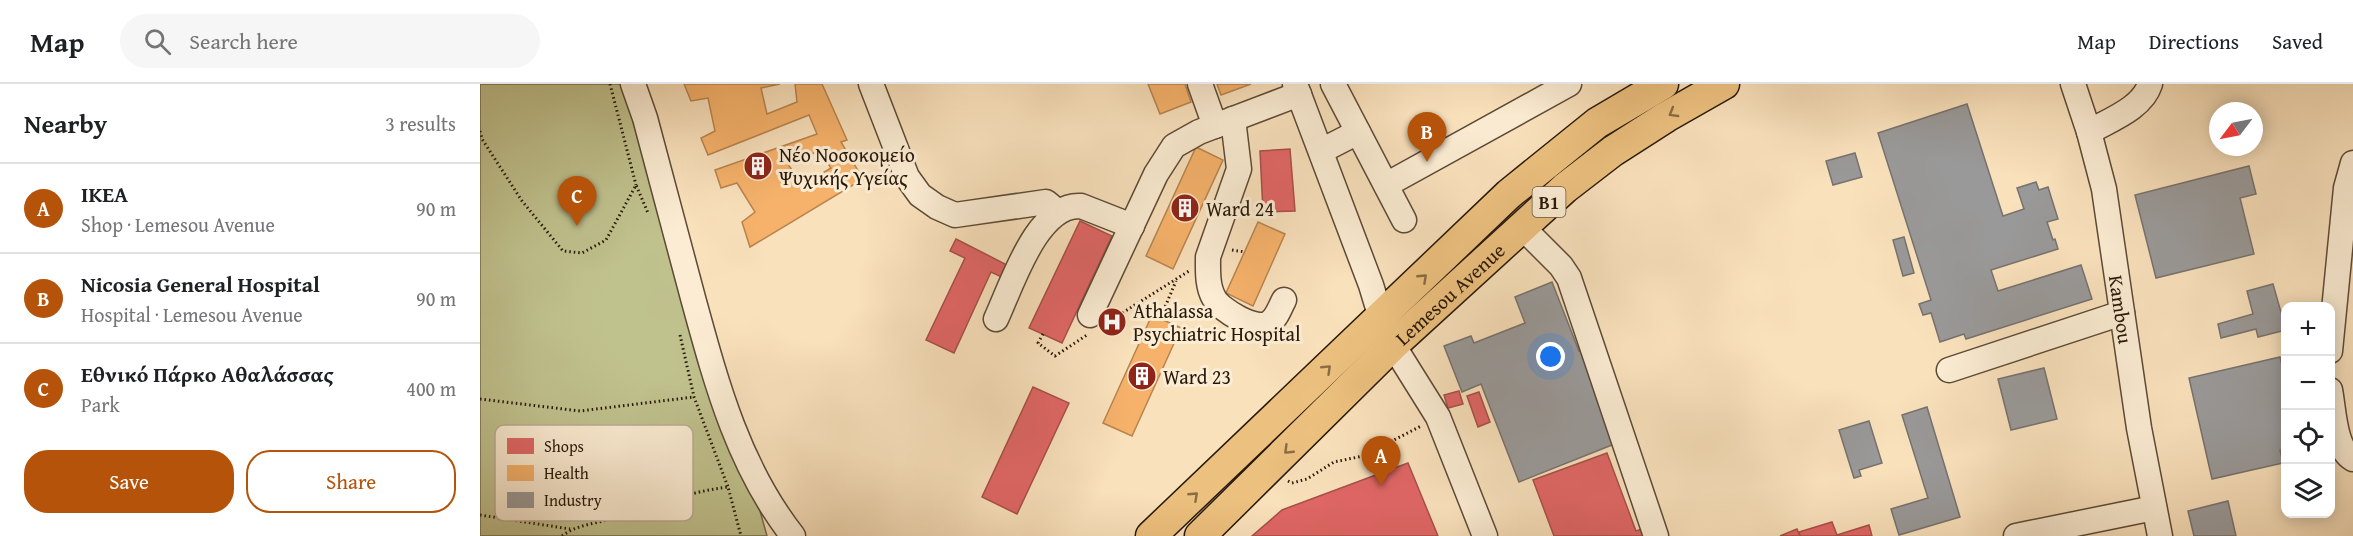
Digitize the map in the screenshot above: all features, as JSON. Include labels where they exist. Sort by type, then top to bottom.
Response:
[{"type":"main road","name":"Lemesou Avenue","points":[[1151,536],[1509,194],[1598,123],[1663,84]]},
{"type":"main road","name":"Lemesou Avenue","points":[[1200,536],[1393,345],[1565,188],[1613,151],[1724,84]]},
{"type":"street","points":[[633,84],[645,118],[715,379],[729,423],[748,466],[793,536]]},
{"type":"street","points":[[871,84],[907,177],[920,195],[937,207],[955,215],[1046,202],[1057,212]]},
{"type":"street","points":[[1200,84],[1224,122],[1239,169],[1208,259],[1211,291],[1219,305],[1225,310],[1252,324],[1264,326],[1274,319],[1284,300]]},
{"type":"street","points":[[1333,84],[1404,220]]},
{"type":"street","points":[[1386,185],[1569,84]]},
{"type":"street","points":[[1465,238],[1466,223],[1543,155],[1645,84]]},
{"type":"street","name":"Kambou","points":[[2073,84],[2104,189],[2139,428],[2160,536]]},
{"type":"street","points":[[2089,132],[2131,108],[2141,99],[2150,84]]},
{"type":"street","points":[[1098,323],[1132,226],[1166,156],[1184,139],[1297,89],[1371,285],[1381,318],[1393,345],[1438,417],[1485,536]]},
{"type":"street","points":[[1321,151],[1358,132]]},
{"type":"street","points":[[2335,308],[2346,188],[2353,163]]},
{"type":"street","points":[[996,319],[1036,233],[1057,212],[1072,206],[1081,206],[1132,226]]},
{"type":"street","points":[[1521,226],[1556,260],[1569,278],[1656,536]]},
{"type":"street","points":[[1949,370],[2122,313]]},
{"type":"street","points":[[2335,410],[2340,440],[2347,456],[2353,459]]},
{"type":"street","points":[[2016,536],[2154,508]]},
{"type":"path","points":[[610,84],[636,185],[651,220]]},
{"type":"path","points":[[480,131],[482,139],[522,201],[562,251],[582,254],[606,240],[636,185]]},
{"type":"path","points":[[1043,334],[1038,343],[1054,356],[1098,323],[1208,259]]},
{"type":"path","points":[[1160,319],[1176,279]]},
{"type":"path","points":[[680,330],[694,397],[729,486],[741,536]]},
{"type":"path","points":[[480,399],[580,411],[694,397]]},
{"type":"path","points":[[1285,480],[1292,483],[1306,479],[1334,462],[1363,456],[1438,417]]},
{"type":"path","points":[[693,492],[729,486]]},
{"type":"path","points":[[480,515],[495,517]]},
{"type":"path","points":[[519,521],[570,529],[601,521]]},
{"type":"path","points":[[562,536],[570,529]]},
{"type":"green space","points":[[480,84],[629,84],[720,368],[767,536],[480,536]]},
{"type":"building: Shops","points":[[1290,149],[1295,211],[1263,212],[1260,151]]},
{"type":"building: Shops","points":[[1080,221],[1112,236],[1062,343],[1029,328]]},
{"type":"building: Shops","points":[[956,239],[1011,267],[1006,279],[991,272],[954,353],[926,340],[965,258],[950,251]]},
{"type":"building: Shops","points":[[1033,387],[1069,403],[1017,514],[982,497]]},
{"type":"building: Shops","points":[[1459,391],[1463,404],[1448,408],[1444,395]]},
{"type":"building: Shops","points":[[1479,392],[1490,422],[1478,427],[1467,396]]},
{"type":"building: Shops","points":[[1607,453],[1636,531],[1642,529],[1644,536],[1554,536],[1533,480]]},
{"type":"building: Shops","points":[[1408,463],[1438,536],[1252,536],[1282,510]]},
{"type":"building: Shops","points":[[1832,522],[1837,535],[1869,525],[1872,536],[1800,536],[1799,532]]},
{"type":"building: Shops","points":[[1797,529],[1800,536],[1780,536]]},
{"type":"building: Health","name":"Νέο Νοσοκομείο Ψυχικής Υγείας","points":[[684,84],[780,84],[761,88],[767,114],[797,102],[795,84],[822,84],[847,140],[841,142],[863,179],[750,247],[742,222],[755,212],[737,183],[721,188],[715,170],[817,134],[809,115],[708,155],[701,138],[715,131],[708,98],[691,101]],"holes":[[[819,151],[831,168],[802,186],[788,164]]]},
{"type":"building: Health","points":[[1148,84],[1185,84],[1191,102],[1160,114]]},
{"type":"building: Health","points":[[1217,84],[1251,84],[1221,95]]},
{"type":"building: Health","name":"Ward 24","points":[[1196,147],[1223,160],[1173,269],[1146,256]]},
{"type":"building: Health","points":[[1258,222],[1285,234],[1253,306],[1226,293]]},
{"type":"building: Health","name":"Ward 23","points":[[1152,315],[1181,328],[1132,436],[1103,423]]},
{"type":"building: Industry","points":[[1967,104],[2003,216],[2024,209],[2017,188],[2036,182],[2039,190],[2048,187],[2058,219],[2047,222],[2058,249],[1991,270],[1998,291],[2081,265],[2092,299],[1966,339],[1964,334],[1940,342],[1931,313],[1923,315],[1919,304],[1931,300],[1878,133]]},
{"type":"building: Industry","points":[[1855,153],[1862,177],[1833,185],[1826,161]]},
{"type":"building: Industry","points":[[2249,166],[2256,194],[2240,198],[2254,254],[2156,278],[2135,195]]},
{"type":"building: Industry","points":[[1904,237],[1914,273],[1903,276],[1893,240]]},
{"type":"building: Industry","points":[[1552,282],[1579,351],[1585,349],[1622,441],[1519,482],[1481,384],[1462,392],[1444,346],[1471,336],[1474,343],[1525,323],[1515,297]]},
{"type":"building: Industry","points":[[2273,284],[2281,312],[2281,331],[2258,337],[2256,329],[2221,338],[2218,324],[2253,314],[2247,291]]},
{"type":"building: Industry","points":[[2280,357],[2281,463],[2212,479],[2189,378]]},
{"type":"building: Industry","points":[[2044,368],[2057,419],[2011,430],[1998,379]]},
{"type":"building: Industry","points":[[1927,407],[1960,517],[1899,535],[1891,509],[1928,498],[1902,415]]},
{"type":"building: Industry","points":[[1869,421],[1882,463],[1859,470],[1861,476],[1854,478],[1839,430]]},
{"type":"building: Industry","points":[[2228,501],[2236,536],[2194,536],[2188,511]]},
{"type":"place","name":"Nicosia General Hospital","points":[[1427,162]]},
{"type":"place","name":"Νέο Νοσοκομείο Ψυχικής Υγείας","points":[[758,166]]},
{"type":"place","name":"Ward 24","points":[[1185,208]]},
{"type":"place","name":"Εθνικό Πάρκο Αθαλάσσας","points":[[577,226]]},
{"type":"place","name":"Athalassa Psychiatric Hospital","points":[[1112,322]]},
{"type":"place","name":"Ward 23","points":[[1142,376]]},
{"type":"place","name":"IKEA","points":[[1381,486]]}]
